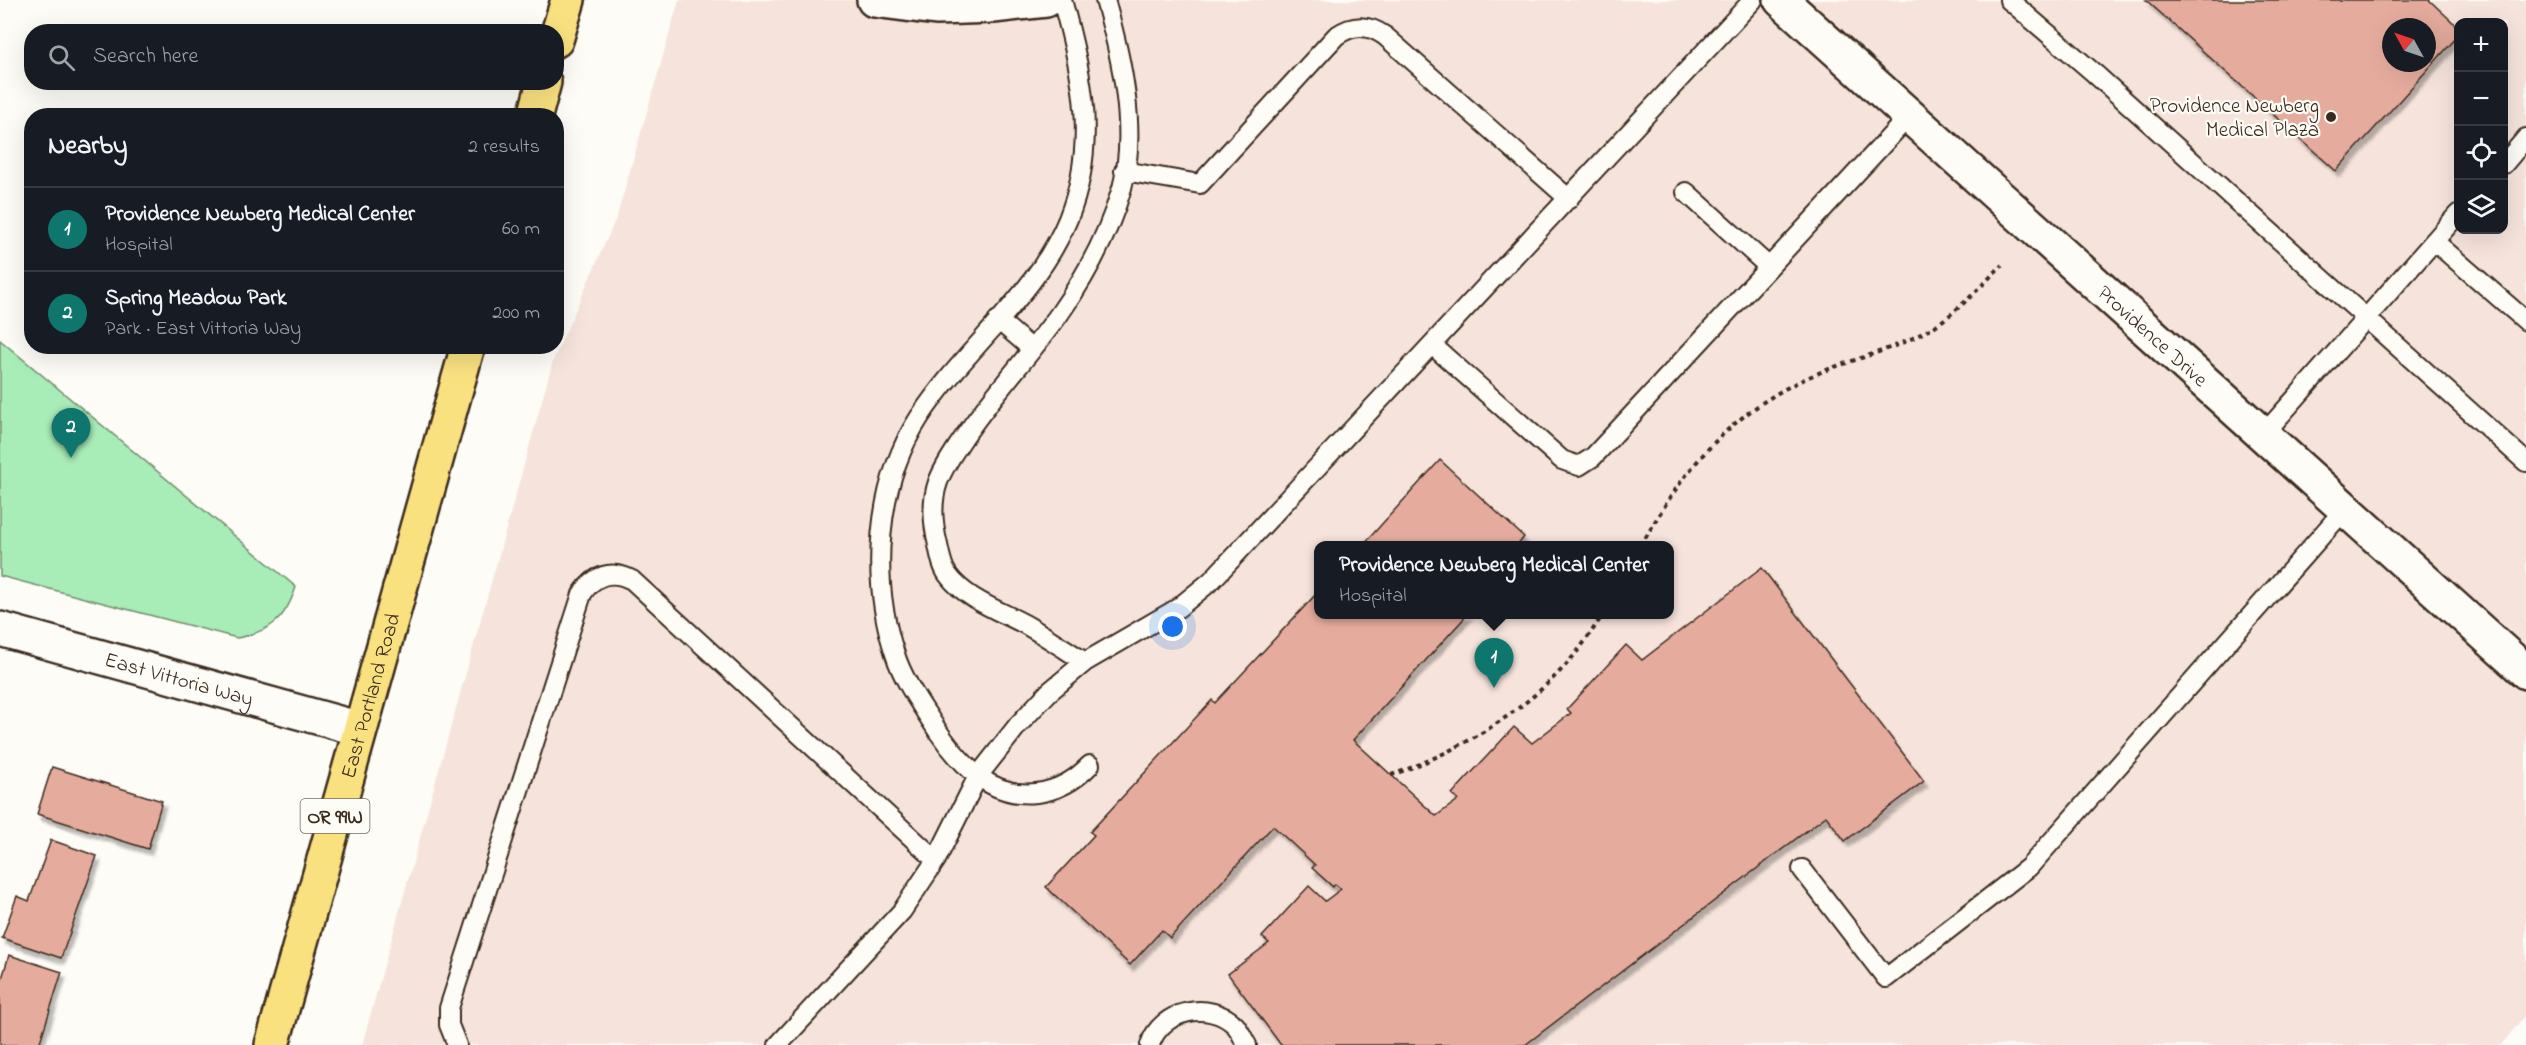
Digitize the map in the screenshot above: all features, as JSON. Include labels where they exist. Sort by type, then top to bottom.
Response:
[{"type":"highway","points":[[561,24],[568,0]]},
{"type":"highway","points":[[537,108],[542,90]]},
{"type":"highway","name":"East Portland Road","points":[[272,1045],[466,354]]},
{"type":"street","points":[[874,0],[936,8],[993,6],[1046,0]]},
{"type":"street","name":"Providence Drive","points":[[1780,0],[2526,672]]},
{"type":"street","name":"East Vittoria Way","points":[[0,629],[360,729]]},
{"type":"lane","points":[[1062,0],[1083,83],[1086,119],[1084,154],[1067,220],[1029,284],[918,419],[897,462],[885,511],[880,559],[884,614],[895,656],[915,697],[940,736],[978,776],[1001,789],[1027,794],[1054,790],[1077,778],[1090,765]]},
{"type":"lane","points":[[1085,662],[1030,627],[982,603],[947,575],[935,535],[934,510],[938,483],[949,460],[974,423],[1060,312],[1088,268],[1110,222],[1123,185],[1128,106],[1105,0]]},
{"type":"lane","points":[[778,1045],[902,911],[936,860],[978,776],[1018,725],[1049,692],[1085,662],[1178,608],[1211,581],[1754,0]]},
{"type":"lane","points":[[2009,0],[2094,73],[2526,462]]},
{"type":"lane","points":[[1124,171],[1200,184],[1336,36],[1344,30],[1365,26],[1384,36],[1569,199]]},
{"type":"lane","points":[[1432,345],[1562,460],[1579,466],[1593,457],[1910,115]]},
{"type":"lane","points":[[2508,159],[2526,138]]},
{"type":"lane","points":[[1686,192],[1769,267]]},
{"type":"lane","points":[[2264,435],[2454,218]]},
{"type":"lane","points":[[2434,241],[2526,321]]},
{"type":"lane","points":[[998,320],[1032,349]]},
{"type":"lane","points":[[1802,869],[1886,978],[2030,867],[2346,509]]},
{"type":"lane","points":[[457,1045],[449,1025],[452,996],[582,594],[594,579],[604,575],[614,574],[632,580],[936,860]]},
{"type":"lane","points":[[1150,1045],[1166,1022],[1188,1011],[1213,1012],[1234,1025],[1247,1045]]},
{"type":"path","points":[[1644,541],[1682,478],[1713,442],[1734,424],[1794,384],[1905,340],[1941,322],[2002,265]]},
{"type":"path","points":[[1391,775],[1425,762],[1462,743],[1528,700],[1570,659],[1600,619]]},
{"type":"shaded area","points":[[679,0],[2526,0],[2526,1014],[2501,1045],[362,1045],[553,361],[556,354],[564,354],[564,336],[617,216]]},
{"type":"green space","points":[[0,340],[296,587],[287,608],[275,622],[259,632],[237,638],[0,576]]},
{"type":"building","name":"Providence Newberg Medical Plaza","points":[[2146,0],[2429,0],[2454,23],[2454,40],[2436,60],[2436,18],[2382,18],[2382,72],[2425,72],[2336,171]]},
{"type":"building","points":[[1440,460],[1524,537],[1521,541],[1367,541]]},
{"type":"building","points":[[1762,568],[1924,781],[1845,841],[1826,816],[1525,1045],[1281,1045],[1228,974],[1269,943],[1262,937],[1309,886],[1325,901],[1341,889],[1335,884],[1333,887],[1312,868],[1315,865],[1273,826],[1170,938],[1162,930],[1130,965],[1046,887],[1094,835],[1090,832],[1212,700],[1215,703],[1314,596],[1314,619],[1463,619],[1353,740],[1436,816],[1458,800],[1452,794],[1514,727],[1532,743],[1571,713],[1567,709],[1626,645],[1642,660]]},
{"type":"building","points":[[52,767],[162,801],[148,849],[37,814]]},
{"type":"building","points":[[51,840],[97,856],[61,958],[2,938],[17,896],[29,901]]},
{"type":"building","points":[[9,955],[62,972],[39,1045],[0,1045],[0,985]]},
{"type":"place","name":"Providence Newberg Medical Plaza","points":[[2331,117]]},
{"type":"place","name":"Spring Meadow Park","points":[[71,458]]},
{"type":"place","name":"Providence Newberg Medical Center","points":[[1494,688]]}]
